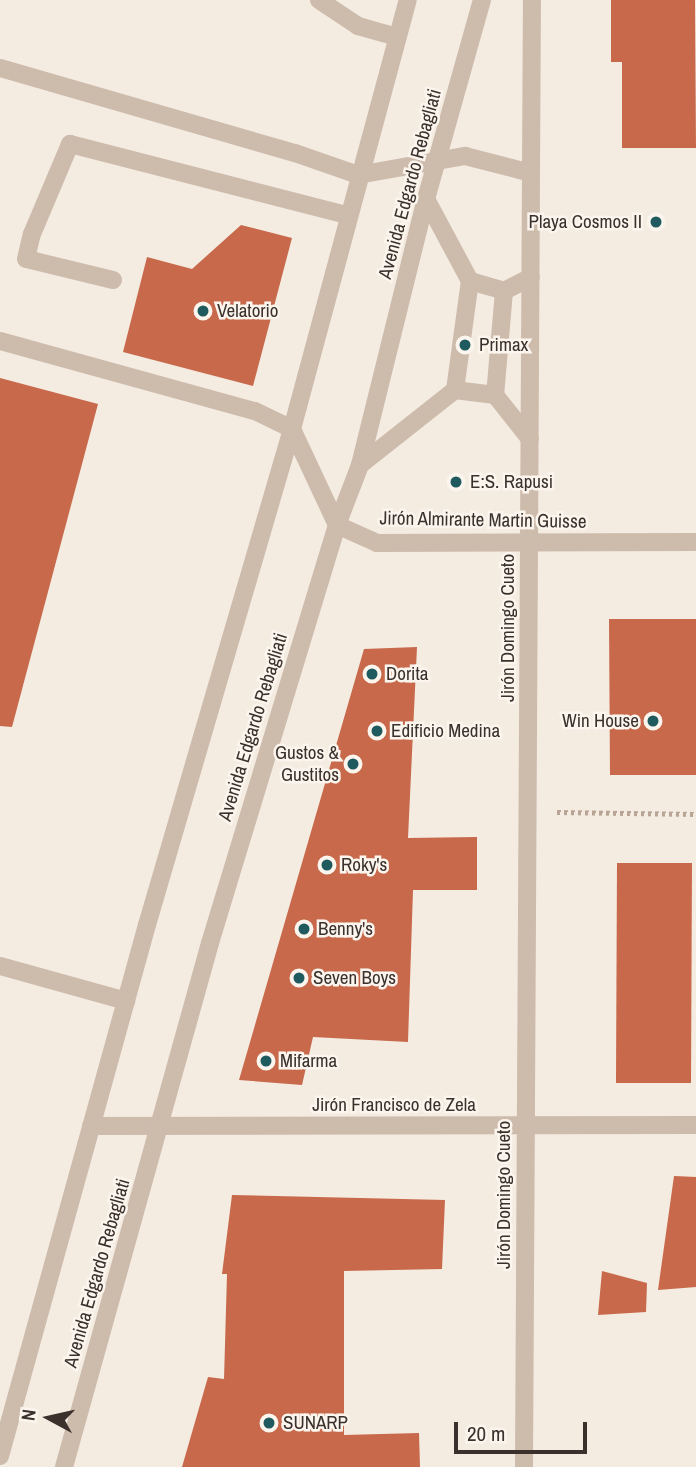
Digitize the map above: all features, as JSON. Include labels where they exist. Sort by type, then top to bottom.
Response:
[{"type":"street","points":[[319,0],[358,26],[397,37]]},
{"type":"street","points":[[0,1456],[126,1001],[292,429],[347,215],[408,0]]},
{"type":"street","name":"Avenida Edgardo Rebagliati","points":[[64,1467],[209,943],[337,525],[360,465],[426,199],[482,0]]},
{"type":"street","name":"Jirón Domingo Cueto","points":[[524,1467],[532,0]]},
{"type":"street","points":[[0,68],[295,153],[358,175],[466,156],[531,173]]},
{"type":"street","points":[[113,280],[26,259],[32,234],[70,144],[347,215]]},
{"type":"street","points":[[360,465],[455,390],[470,281],[426,199]]},
{"type":"street","points":[[470,281],[504,291],[531,277]]},
{"type":"street","points":[[504,291],[495,395],[530,439]]},
{"type":"street","points":[[0,341],[255,411],[292,429],[337,525]]},
{"type":"street","points":[[455,390],[495,395]]},
{"type":"street","name":"Jirón Almirante Martin Guisse","points":[[337,525],[377,543],[696,542]]},
{"type":"street","points":[[0,966],[126,1001]]},
{"type":"street","name":"Jirón Francisco de Zela","points":[[91,1126],[696,1125]]},
{"type":"path","points":[[527,812],[696,814]]},
{"type":"building","points":[[611,0],[695,0],[696,148],[622,148],[622,62],[611,62]]},
{"type":"building","name":"Velatorio","points":[[241,225],[292,238],[253,386],[123,352],[147,257],[192,269]]},
{"type":"building","points":[[0,378],[98,404],[12,727],[0,726]]},
{"type":"building","name":"Win House","points":[[609,619],[696,619],[696,775],[610,775]]},
{"type":"building","points":[[417,647],[408,838],[477,837],[477,890],[413,890],[408,1042],[313,1037],[302,1085],[239,1080],[364,649]]},
{"type":"building","points":[[617,863],[692,863],[691,1083],[616,1083]]},
{"type":"building","points":[[674,1176],[696,1177],[696,1287],[658,1290]]},
{"type":"building","points":[[232,1195],[445,1200],[442,1269],[344,1271],[344,1435],[419,1433],[420,1467],[182,1467],[208,1377],[224,1379],[227,1274],[222,1274]]},
{"type":"building","points":[[602,1271],[647,1283],[646,1312],[598,1315]]},
{"type":"place","name":"Playa Cosmos II","points":[[656,222]]},
{"type":"place","name":"Velatorio","points":[[203,311]]},
{"type":"place","name":"Primax","points":[[465,345]]},
{"type":"place","name":"E:S. Rapusi","points":[[456,482]]},
{"type":"place","name":"Dorita","points":[[372,674]]},
{"type":"place","name":"Win House","points":[[653,721]]},
{"type":"place","name":"Edificio Medina","points":[[377,731]]},
{"type":"place","name":"Gustos & Gustitos","points":[[353,764]]},
{"type":"place","name":"Roky's","points":[[327,865]]},
{"type":"place","name":"Benny's","points":[[304,929]]},
{"type":"place","name":"Seven Boys","points":[[299,978]]},
{"type":"place","name":"Mifarma","points":[[266,1061]]},
{"type":"place","name":"SUNARP","points":[[269,1423]]}]
